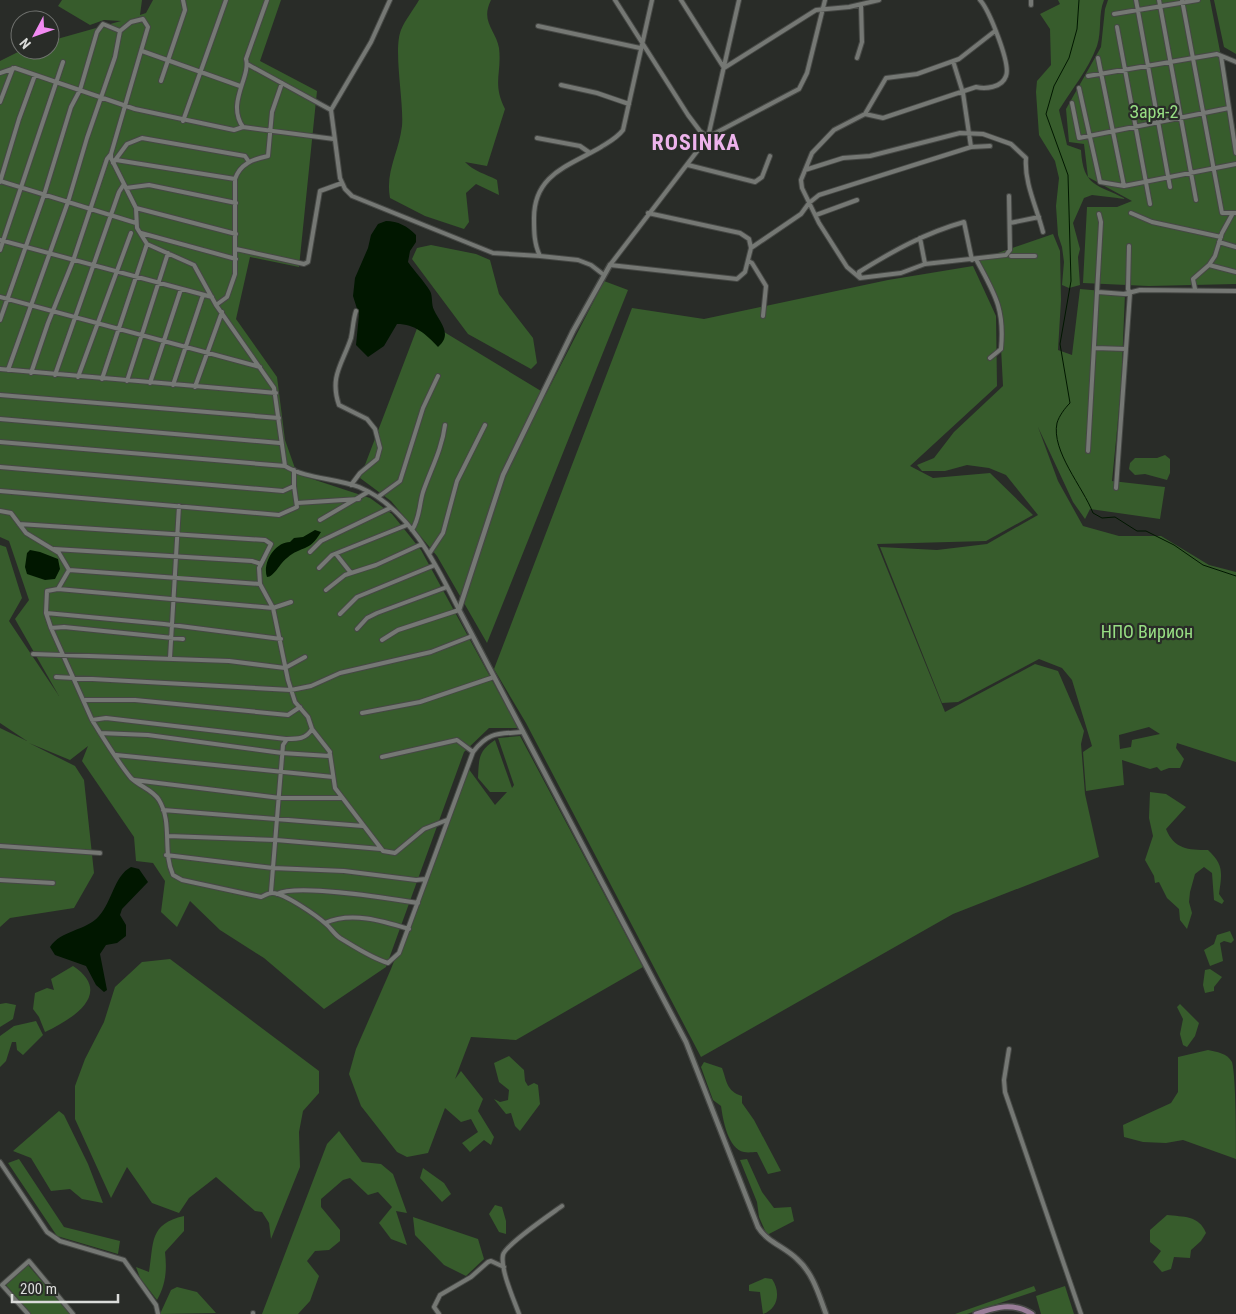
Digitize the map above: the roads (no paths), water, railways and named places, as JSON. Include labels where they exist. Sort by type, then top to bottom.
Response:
[{"type":"main road","points":[[976,1314],[1006,1306],[1015,1307],[1032,1314]]},
{"type":"street","points":[[161,81],[185,10],[183,0]]},
{"type":"street","points":[[183,121],[226,0]]},
{"type":"street","points":[[244,127],[237,114],[240,86],[248,64],[246,59],[267,0]]},
{"type":"street","points":[[390,0],[371,42],[331,110],[334,139],[342,183],[345,189],[352,196],[493,253],[578,260],[591,265],[604,275]]},
{"type":"street","points":[[615,0],[688,115],[708,138]]},
{"type":"street","points":[[540,256],[534,238],[535,200],[538,191],[549,177],[620,134],[625,125],[640,48],[652,0]]},
{"type":"street","points":[[681,0],[724,68]]},
{"type":"street","points":[[459,610],[503,475],[573,331],[610,265],[708,138],[739,0]]},
{"type":"street","points":[[708,138],[799,90],[807,73],[826,0]]},
{"type":"street","points":[[724,68],[816,10],[861,5],[879,0]]},
{"type":"street","points":[[865,114],[883,118],[963,93],[976,87],[990,89],[1007,75],[1004,57],[992,19],[980,0]]},
{"type":"street","points":[[1136,0],[1170,187]]},
{"type":"street","points":[[1159,0],[1196,200]]},
{"type":"street","points":[[1114,14],[1198,0]]},
{"type":"street","points":[[1183,1],[1222,213],[1235,213]]},
{"type":"street","points":[[857,58],[862,42],[861,5]]},
{"type":"street","points":[[8,370],[68,202],[87,138],[119,44],[120,31],[131,22],[144,19],[148,27],[111,154],[107,159],[73,261],[52,312],[31,373]]},
{"type":"street","points":[[0,320],[44,195],[71,107],[80,90],[97,32],[103,24],[120,31]]},
{"type":"street","points":[[538,26],[640,48]]},
{"type":"street","points":[[1117,27],[1150,204]]},
{"type":"street","points":[[995,31],[966,55],[953,61],[917,74],[886,78],[865,114],[834,130],[812,153],[801,180],[809,203],[816,215],[848,268],[860,278],[901,273],[925,264],[1010,253],[1009,196]]},
{"type":"street","points":[[142,51],[240,86]]},
{"type":"street","points":[[1088,76],[1217,54],[1236,62]]},
{"type":"street","points":[[1221,56],[1236,153]]},
{"type":"street","points":[[1098,58],[1124,186]]},
{"type":"street","points":[[953,61],[963,93],[968,148]]},
{"type":"street","points":[[0,250],[23,187],[38,135],[63,62]]},
{"type":"street","points":[[248,64],[331,110]]},
{"type":"street","points":[[0,74],[13,68],[124,106],[183,121],[234,130],[244,127],[334,139]]},
{"type":"street","points":[[0,102],[13,68]]},
{"type":"street","points":[[36,75],[19,118],[0,181],[89,210],[136,222]]},
{"type":"street","points":[[216,305],[227,297],[232,287],[236,259],[236,179],[238,170],[249,162],[268,156],[272,112],[282,83]]},
{"type":"street","points":[[561,85],[598,93],[629,104]]},
{"type":"street","points":[[1079,88],[1100,182],[1124,186],[1236,164]]},
{"type":"street","points":[[1072,103],[1079,138],[1229,108]]},
{"type":"street","points":[[805,170],[843,158],[870,156],[960,133],[983,134],[1011,144],[1022,152],[1026,158],[1025,173],[1043,232]]},
{"type":"street","points":[[115,161],[127,144],[142,138],[244,156],[249,162]]},
{"type":"street","points":[[537,138],[580,146],[590,153]]},
{"type":"street","points":[[751,248],[801,214],[809,203],[819,195],[968,148],[990,146]]},
{"type":"street","points":[[111,154],[136,208],[136,222],[148,244],[194,264],[216,305],[276,393],[279,418],[277,424],[285,466]]},
{"type":"street","points":[[688,165],[755,182],[762,177],[770,156]]},
{"type":"street","points":[[115,161],[236,179]]},
{"type":"street","points":[[236,249],[304,264],[308,262],[320,191],[321,189],[342,183]]},
{"type":"street","points":[[55,375],[119,192],[125,186],[149,186],[236,203]]},
{"type":"street","points":[[816,215],[857,200]]},
{"type":"street","points":[[136,208],[236,234]]},
{"type":"street","points":[[1131,213],[1152,222],[1221,237]]},
{"type":"street","points":[[1195,289],[1193,279],[1209,265],[1215,256],[1221,237],[1235,213]]},
{"type":"street","points":[[610,265],[737,279],[745,272],[751,248],[749,239],[740,233],[648,214]]},
{"type":"street","points":[[1088,451],[1098,292],[1101,222],[1099,214]]},
{"type":"street","points":[[1010,223],[1039,216]]},
{"type":"street","points":[[860,278],[859,272],[920,238],[934,231],[964,222],[974,259],[999,302],[1001,314],[1000,348],[990,358]]},
{"type":"street","points":[[78,377],[131,233]]},
{"type":"street","points":[[141,233],[236,259]]},
{"type":"street","points":[[920,238],[925,264]]},
{"type":"street","points":[[2,241],[115,273],[212,297]]},
{"type":"street","points":[[1219,242],[1236,246]]},
{"type":"street","points":[[102,379],[148,244]]},
{"type":"street","points":[[1116,488],[1130,293],[1128,289],[1129,246]]},
{"type":"street","points":[[126,381],[168,253]]},
{"type":"street","points":[[1011,256],[1035,256]]},
{"type":"street","points":[[748,261],[752,263],[766,286],[763,316]]},
{"type":"street","points":[[1209,265],[1236,272]]},
{"type":"street","points":[[150,383],[181,289]]},
{"type":"street","points":[[1098,292],[1130,293],[1140,290],[1168,292],[1195,289],[1236,291]]},
{"type":"street","points":[[173,385],[203,294]]},
{"type":"street","points":[[0,296],[52,312],[260,367]]},
{"type":"street","points":[[351,485],[360,473],[377,459],[380,448],[375,430],[367,419],[339,405],[335,395],[338,364],[351,336],[352,323],[356,311]]},
{"type":"street","points":[[195,387],[222,312]]},
{"type":"street","points":[[1095,348],[1126,349]]},
{"type":"street","points":[[0,369],[276,393]]},
{"type":"street","points":[[378,497],[400,481],[423,408],[438,376]]},
{"type":"street","points":[[0,395],[279,418]]},
{"type":"street","points":[[0,418],[280,443]]},
{"type":"street","points":[[412,530],[417,522],[423,494],[443,444],[445,425]]},
{"type":"street","points":[[429,554],[443,533],[457,481],[485,425]]},
{"type":"street","points":[[0,442],[285,466],[351,485],[378,497],[412,530],[429,554],[448,587],[686,1042],[758,1227],[767,1238],[798,1259],[816,1288],[826,1314]]},
{"type":"street","points":[[0,467],[283,491],[294,486]]},
{"type":"street","points":[[0,491],[279,515],[297,507],[294,470]]},
{"type":"street","points":[[320,520],[359,499],[368,492]]},
{"type":"street","points":[[297,503],[359,499]]},
{"type":"street","points":[[170,658],[180,506]]},
{"type":"street","points":[[310,552],[321,541],[390,508]]},
{"type":"street","points":[[0,511],[11,513],[34,540],[59,553],[69,570]]},
{"type":"street","points":[[20,524],[266,540],[271,544],[259,568],[260,584],[273,608],[285,668],[295,702],[308,717],[312,729],[330,752],[333,777],[341,798],[387,853],[395,853],[424,829],[447,820]]},
{"type":"street","points":[[319,568],[336,554],[407,525]]},
{"type":"street","points":[[326,590],[345,575],[422,544]]},
{"type":"street","points":[[53,550],[252,561],[261,564]]},
{"type":"street","points":[[336,554],[351,573]]},
{"type":"street","points":[[340,614],[357,597],[435,565]]},
{"type":"street","points":[[69,570],[260,584]]},
{"type":"street","points":[[58,589],[69,570]]},
{"type":"street","points":[[357,629],[367,618],[377,613],[448,587]]},
{"type":"street","points":[[291,602],[273,608],[58,589],[47,591],[46,613],[51,628],[85,700],[92,720],[132,779],[158,798],[163,810],[168,836],[166,855],[173,875],[182,880],[261,897],[271,892],[277,894],[290,900],[325,923],[338,937],[360,948],[374,959],[388,963],[399,953],[473,752],[482,740],[492,734],[523,732]]},
{"type":"street","points":[[382,640],[398,630],[459,610]]},
{"type":"street","points":[[46,613],[173,625],[280,639]]},
{"type":"street","points":[[51,628],[183,639]]},
{"type":"street","points":[[56,677],[291,690],[311,686],[340,673],[431,652],[472,636]]},
{"type":"street","points":[[33,654],[229,661],[285,668],[305,657]]},
{"type":"street","points":[[362,713],[420,702],[494,677]]},
{"type":"street","points":[[85,700],[134,700],[288,715],[300,707]]},
{"type":"street","points":[[92,720],[116,719],[286,739],[300,739],[309,735],[312,729]]},
{"type":"street","points":[[100,732],[148,735],[324,757],[329,756],[330,752]]},
{"type":"street","points":[[271,892],[282,773],[282,753],[286,739]]},
{"type":"street","points":[[382,757],[457,740],[473,752]]},
{"type":"street","points":[[116,755],[333,777]]},
{"type":"street","points":[[132,779],[280,798],[341,798]]},
{"type":"street","points":[[163,810],[363,826]]},
{"type":"street","points":[[168,836],[276,840],[382,849]]},
{"type":"street","points":[[0,846],[100,852]]},
{"type":"street","points":[[166,855],[273,868],[344,870],[416,880],[426,879]]},
{"type":"street","points":[[0,880],[53,884]]},
{"type":"street","points":[[277,894],[300,890],[392,898],[418,903]]},
{"type":"street","points":[[325,923],[336,918],[352,918],[381,921],[408,929]]},
{"type":"street","points":[[1009,1049],[1004,1080],[1005,1092],[1081,1314]]},
{"type":"street","points":[[0,1162],[46,1232],[60,1241],[124,1260],[156,1305],[158,1314]]},
{"type":"street","points":[[518,1314],[502,1255],[510,1244],[562,1206]]},
{"type":"street","points":[[28,1314],[1,1284],[29,1261],[74,1314]]},
{"type":"street","points":[[439,1314],[434,1307],[440,1295],[471,1277],[488,1262],[491,1261],[504,1267]]},
{"type":"waterway","points":[[1079,0],[1077,29],[1069,58],[1054,86],[1046,114],[1068,175],[1071,281],[1060,344],[1070,403],[1059,418],[1056,434],[1063,457],[1093,513],[1102,518],[1115,517],[1137,531],[1146,531],[1174,545],[1203,565],[1236,576]]},
{"type":"district","name":"ROSINKA","points":[[696,142]]},
{"type":"park label","name":"Заря-2","points":[[1154,112]]},
{"type":"park label","name":"НПО Вирион","points":[[1147,632]]}]
